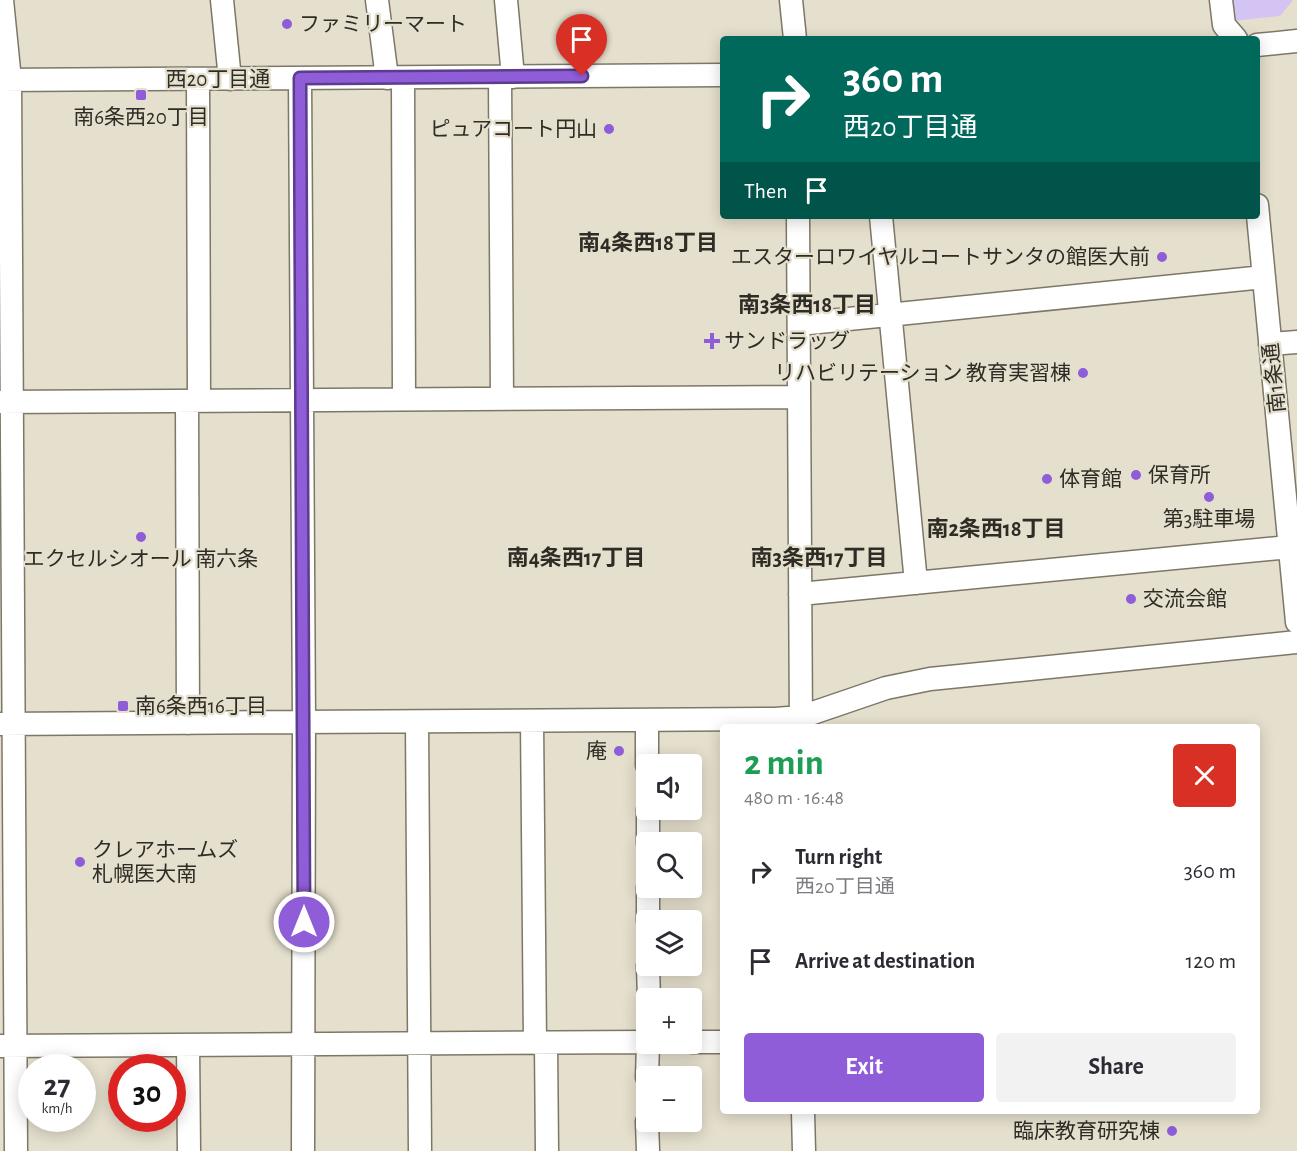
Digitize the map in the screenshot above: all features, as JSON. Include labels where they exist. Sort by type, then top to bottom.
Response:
[{"type":"street","points":[[2,0],[5,80],[8,1046],[16,1151]]},
{"type":"street","points":[[222,0],[230,79]]},
{"type":"street","points":[[377,0],[395,78],[404,399]]},
{"type":"street","points":[[502,399],[506,0]]},
{"type":"street","points":[[790,0],[795,36]]},
{"type":"street","points":[[1221,0],[1224,25],[1233,36]]},
{"type":"street","points":[[1260,45],[1297,41]]},
{"type":"street","name":"西20丁目通","points":[[5,80],[720,75]]},
{"type":"street","points":[[300,78],[305,1044],[303,1151]]},
{"type":"street","points":[[188,723],[198,79]]},
{"type":"street","points":[[798,219],[801,722]]},
{"type":"street","points":[[881,219],[915,583]]},
{"type":"street","name":"南1条通","points":[[1258,219],[1292,540],[1297,622]]},
{"type":"street","points":[[799,324],[1264,277]]},
{"type":"street","points":[[1270,344],[1297,342]]},
{"type":"street","points":[[6,402],[799,397]]},
{"type":"street","points":[[800,594],[1292,540]]},
{"type":"street","points":[[7,724],[775,719],[801,722],[886,688],[930,679],[1297,642]]},
{"type":"street","points":[[647,720],[647,754]]},
{"type":"street","points":[[532,721],[540,1043],[547,1151]]},
{"type":"street","points":[[417,722],[420,1151]]},
{"type":"street","points":[[702,1042],[720,1042]]},
{"type":"street","points":[[8,1046],[636,1043]]},
{"type":"street","points":[[188,1045],[189,1151]]},
{"type":"street","points":[[803,1114],[804,1151]]},
{"type":"street","points":[[647,1132],[648,1151]]},
{"type":"shaded area","points":[[1229,0],[1293,0],[1280,16],[1232,21]]},
{"type":"place","name":"ファミリーマート","points":[[287,24]]},
{"type":"place","name":"南6条西20丁目","points":[[141,95]]},
{"type":"place","name":"ピュアコート円山","points":[[609,129]]},
{"type":"place","name":"エスターロワイヤルコートサンタの館医大前","points":[[1162,257]]},
{"type":"place","name":"サンドラッグ","points":[[712,341]]},
{"type":"place","name":"リハビリテーション 教育実習棟","points":[[1083,373]]},
{"type":"place","name":"保育所","points":[[1136,475]]},
{"type":"place","name":"体育館","points":[[1047,479]]},
{"type":"place","name":"第3駐車場","points":[[1209,497]]},
{"type":"place","name":"エクセルシオール 南六条","points":[[141,537]]},
{"type":"place","name":"交流会館","points":[[1131,599]]},
{"type":"place","name":"南6条西16丁目","points":[[123,706]]},
{"type":"place","name":"庵","points":[[619,751]]},
{"type":"place","name":"クレアホームズ 札幌医大南","points":[[80,862]]},
{"type":"place","name":"臨床教育研究棟","points":[[1172,1131]]},
{"type":"district","name":"南4条西18丁目","points":[[648,242]]},
{"type":"district","name":"南3条西18丁目","points":[[807,304]]},
{"type":"district","name":"南2条西18丁目","points":[[996,528]]},
{"type":"district","name":"南4条西17丁目","points":[[576,557]]},
{"type":"district","name":"南3条西17丁目","points":[[819,557]]},
{"type":"route","points":[[304,922],[300,78],[582,76]]}]
